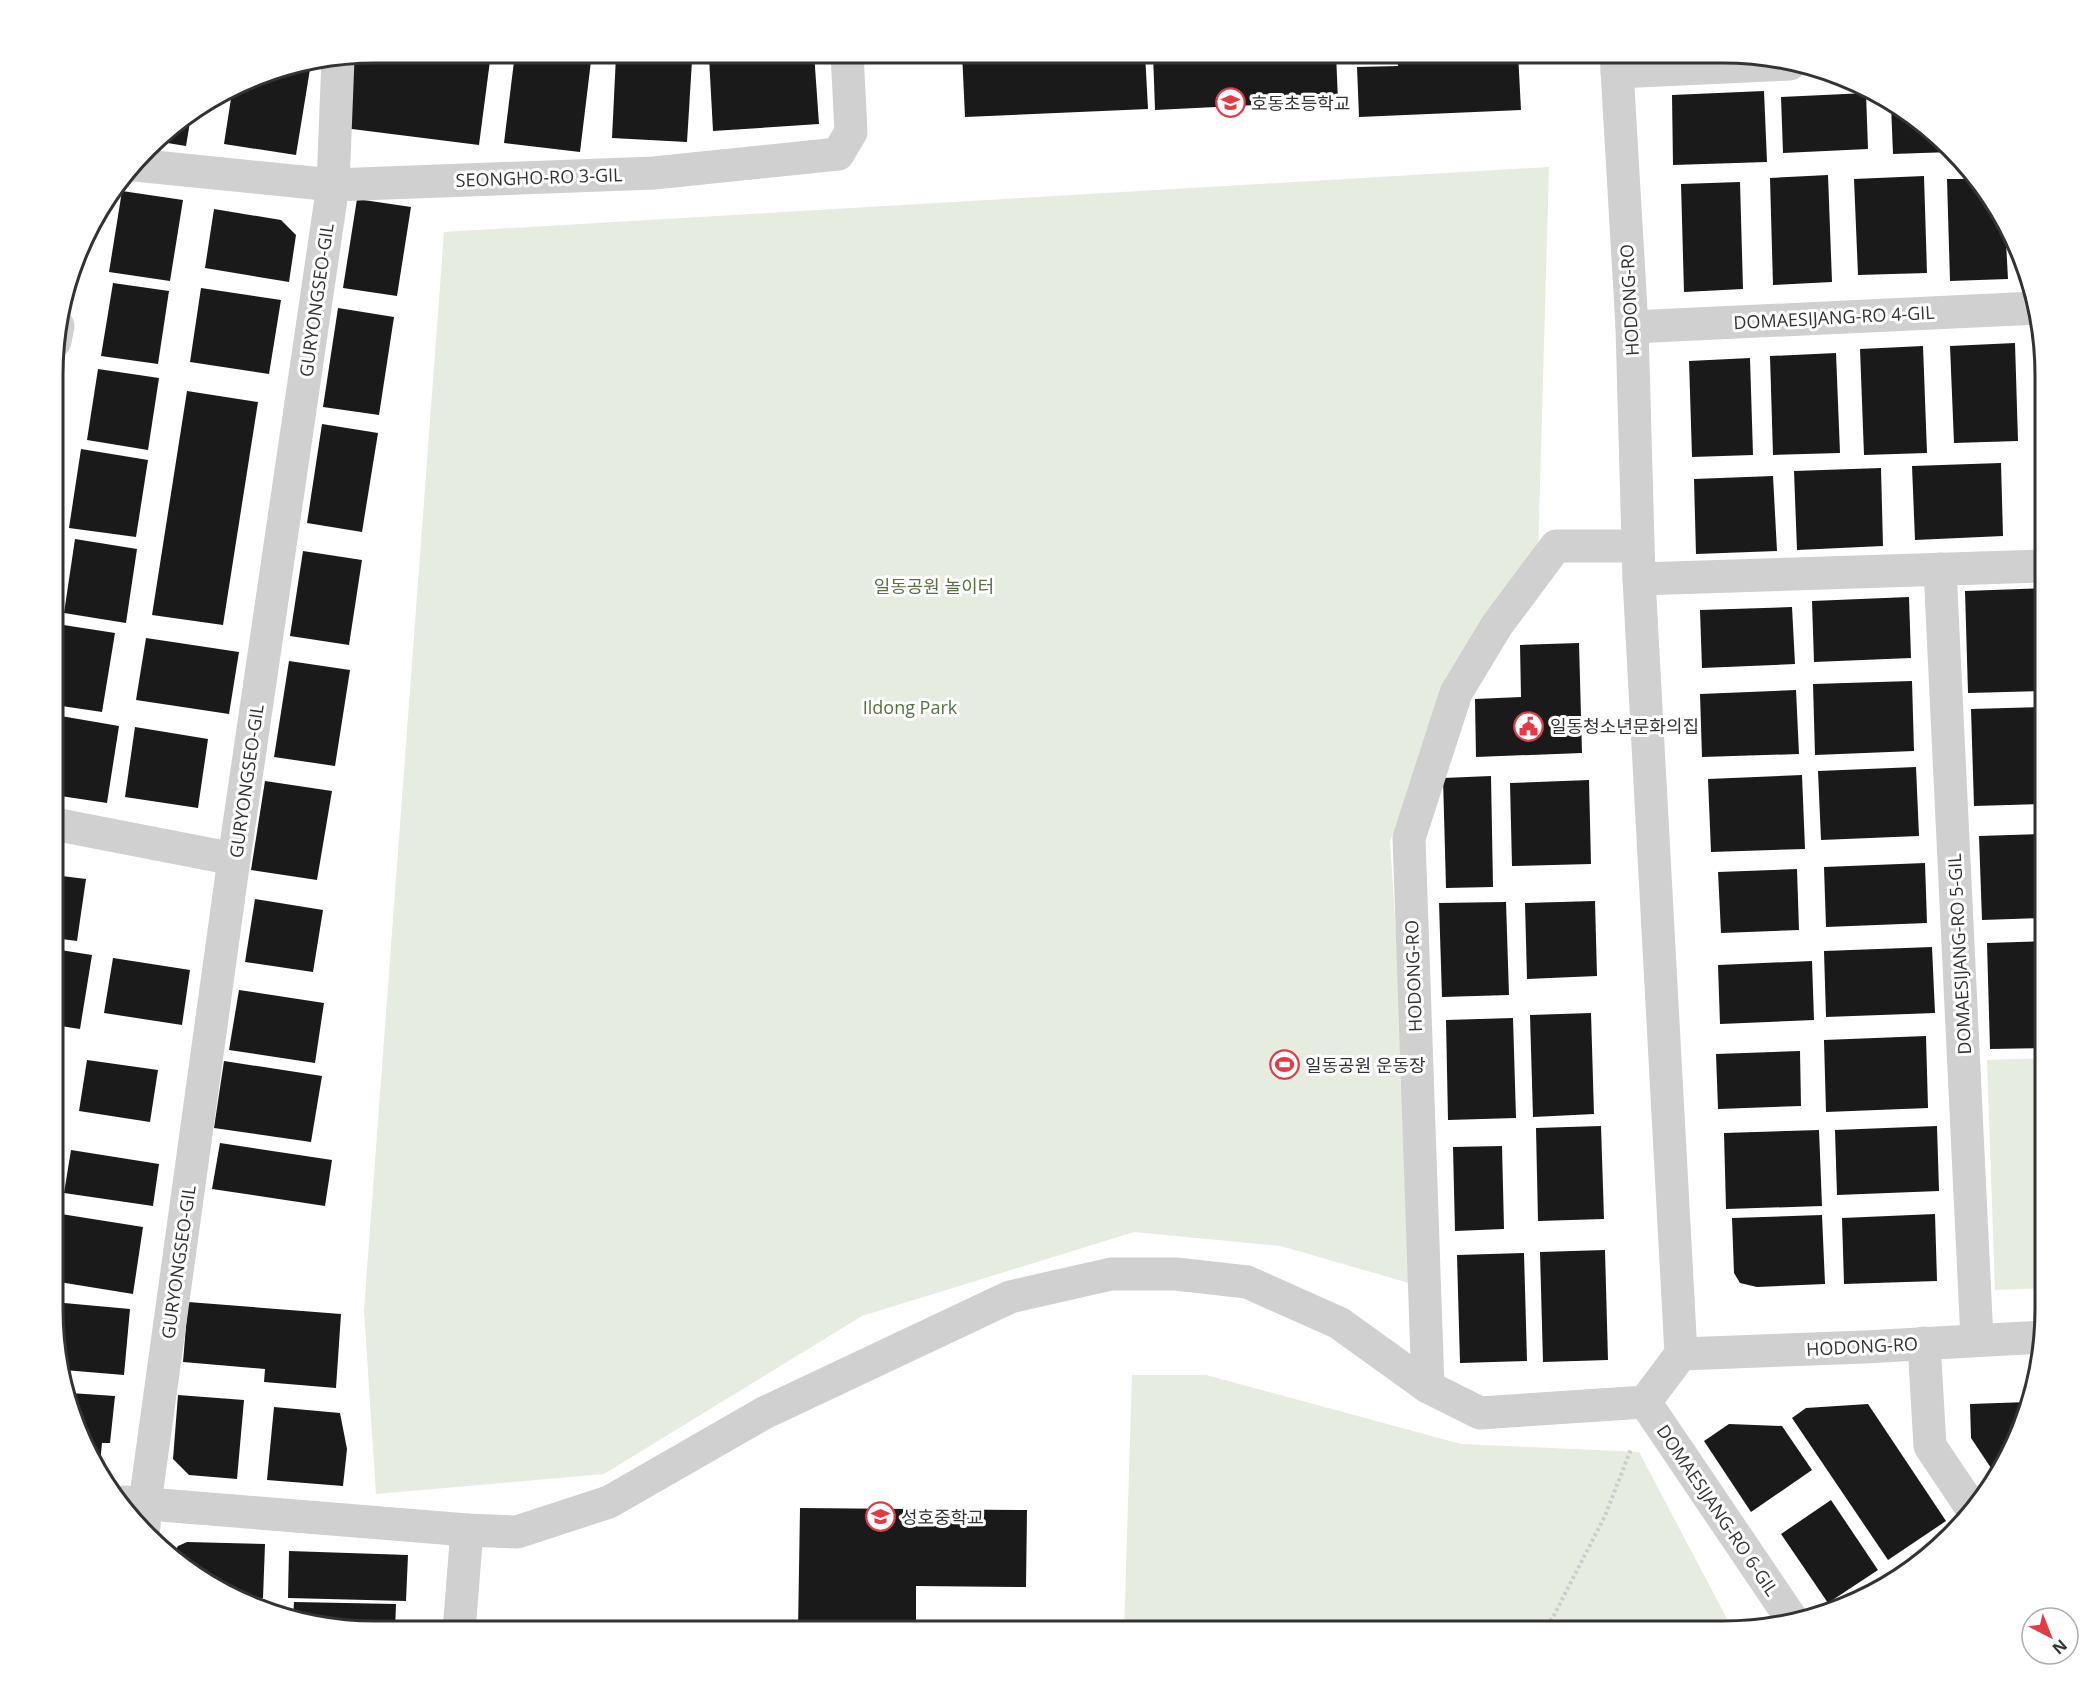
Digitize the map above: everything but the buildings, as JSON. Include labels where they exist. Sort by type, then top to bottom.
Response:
[{"type":"street","name":"SEONGHO-RO 3-GIL","points":[[143,166],[333,185],[654,173],[838,154],[851,132],[848,63]]},
{"type":"street","points":[[1616,63],[1738,64]]},
{"type":"street","name":"HODONG-RO","points":[[1616,63],[1632,327],[1639,579],[1682,1354],[2033,1337]]},
{"type":"street","name":"GURYONGSEO-GIL","points":[[338,66],[333,185],[137,1510],[517,1532],[609,1502],[764,1413],[1010,1297],[1111,1274],[1176,1274],[1246,1282],[1339,1323],[1428,1387]]},
{"type":"street","name":"DOMAESIJANG-RO 4-GIL","points":[[1632,327],[2028,308]]},
{"type":"street","name":"HODONG-RO","points":[[1428,1387],[1409,838],[1456,693],[1497,625],[1557,546],[1638,546]]},
{"type":"street","points":[[1639,579],[2035,566]]},
{"type":"street","name":"DOMAESIJANG-RO 5-GIL","points":[[1940,569],[1977,1340]]},
{"type":"street","points":[[63,826],[234,859]]},
{"type":"street","points":[[1924,1343],[1930,1446],[1968,1503]]},
{"type":"street","points":[[1428,1387],[1480,1413],[1645,1402],[1682,1354]]},
{"type":"street","name":"DOMAESIJANG-RO 6-GIL","points":[[1645,1402],[1788,1614]]},
{"type":"street","points":[[460,1621],[467,1530]]},
{"type":"path","points":[[1549,1621],[1605,1516],[1634,1439]]},
{"type":"green space","name":"Ildong Park","points":[[1549,167],[1538,556],[1480,622],[1390,841],[1419,1286],[1281,1246],[1134,1232],[862,1316],[604,1474],[376,1494],[364,1310],[444,232]]},
{"type":"green space","points":[[2035,1058],[2035,1288],[1995,1290],[1987,1060]]},
{"type":"green space","points":[[1132,1375],[1206,1375],[1461,1444],[1639,1452],[1728,1621],[1723,1621],[1124,1621]]},
{"type":"place","name":"호동초등학교","points":[[1230,103]]},
{"type":"place","name":"일동청소년문화의집","points":[[1529,726]]},
{"type":"place","name":"일동공원 운동장","points":[[1284,1065]]},
{"type":"place","name":"성호중학교","points":[[880,1517]]},
{"type":"park label","name":"일동공원 놀이터","points":[[934,586]]}]
